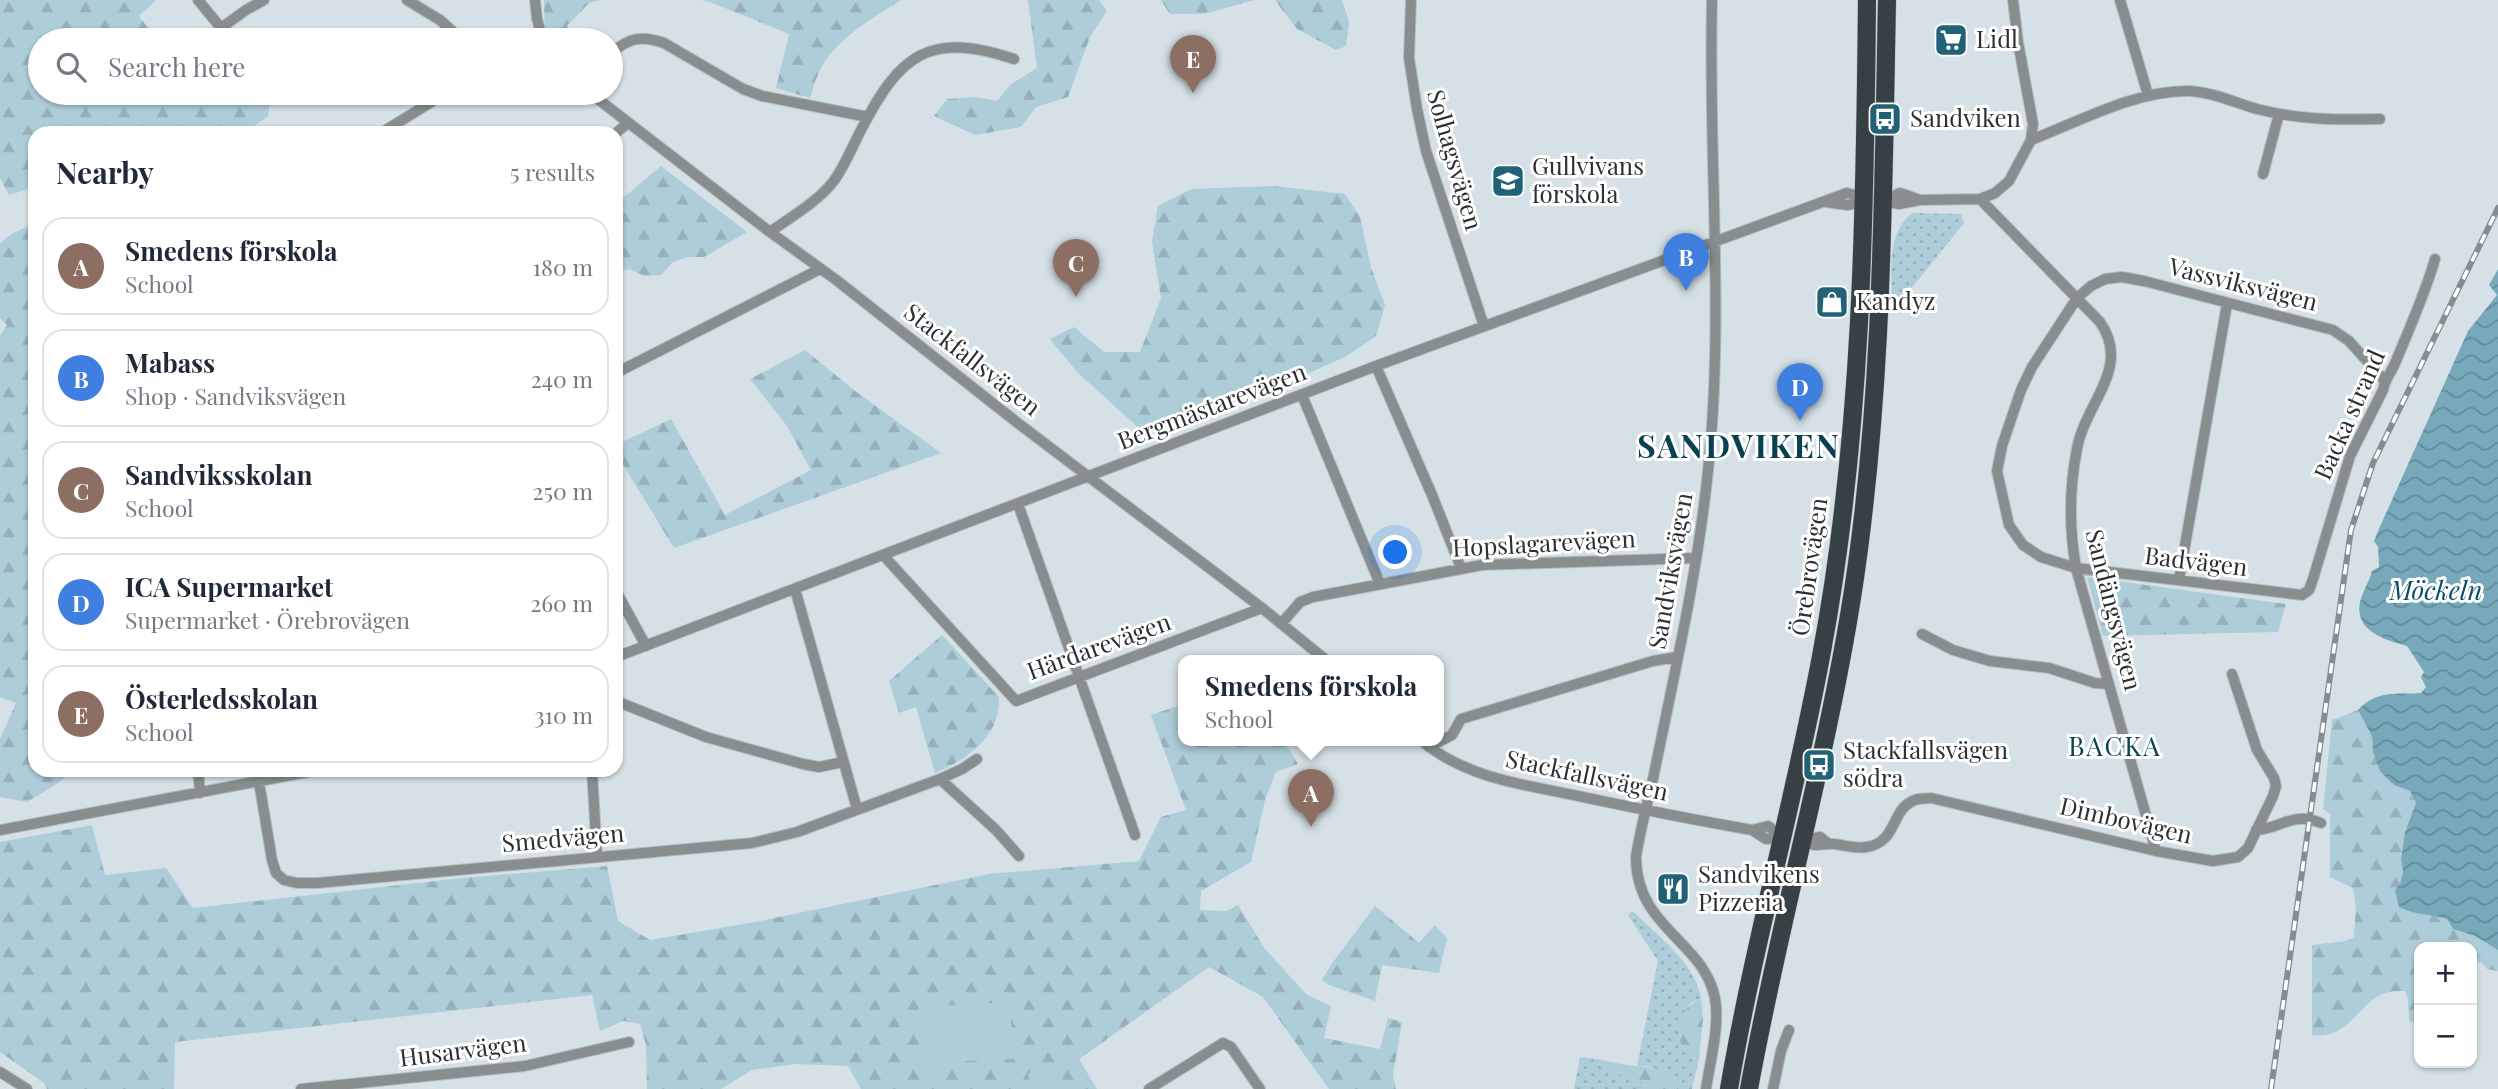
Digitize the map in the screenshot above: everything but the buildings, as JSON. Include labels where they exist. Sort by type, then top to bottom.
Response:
[{"type":"highway","name":"Örebrovägen","points":[[1729,1089],[1822,650],[1848,471],[1859,339],[1867,0]]},
{"type":"highway","name":"Örebrovägen","points":[[1749,1089],[1837,680],[1853,592],[1863,515],[1877,373],[1887,0]]},
{"type":"highway","points":[[1863,202],[1883,201]]},
{"type":"highway","points":[[1783,838],[1803,840]]},
{"type":"street","points":[[198,0],[221,28],[264,0]]},
{"type":"street","points":[[407,0],[449,28]]},
{"type":"street","points":[[535,0],[539,28]]},
{"type":"street","name":"Solhagsvägen","points":[[1411,0],[1409,58],[1416,109],[1426,151],[1484,326]]},
{"type":"street","name":"Sandviksvägen","points":[[1706,1089],[1715,1024],[1715,1000],[1709,980],[1697,961],[1658,920],[1644,898],[1636,877],[1636,857],[1696,558],[1709,457],[1716,338],[1716,243],[1710,107],[1712,0]]},
{"type":"street","points":[[1883,201],[1900,193],[1920,200],[1980,198],[1995,193],[2009,181],[2031,140],[2033,124],[2013,0]]},
{"type":"street","points":[[2120,0],[2148,96]]},
{"type":"street","points":[[623,43],[638,37],[650,38],[664,43],[743,89],[762,96],[868,117]]},
{"type":"street","points":[[770,233],[831,184],[894,75],[926,52],[963,46],[1014,59]]},
{"type":"street","points":[[2031,140],[2148,96],[2193,91],[2278,114],[2326,121],[2380,119]]},
{"type":"street","points":[[392,126],[426,105]]},
{"type":"street","name":"Stackfallsvägen","points":[[605,105],[1262,608],[1320,655]]},
{"type":"street","points":[[2263,174],[2278,114]]},
{"type":"street","points":[[623,127],[628,123]]},
{"type":"street","name":"Bergmästarevägen","points":[[623,654],[1376,366],[1716,243],[1847,192],[1863,202]]},
{"type":"street","name":"Sandängsvägen","points":[[1980,198],[2077,298],[2107,333],[2112,356],[2104,385],[2081,430],[2070,516],[2076,568],[2156,851]]},
{"type":"street","name":"Backa strand","points":[[2309,590],[2350,456],[2383,390],[2384,380],[2395,366],[2428,284],[2435,259]]},
{"type":"street","points":[[623,369],[820,269]]},
{"type":"street","name":"Vassviksvägen","points":[[2077,298],[2105,279],[2122,277],[2333,330],[2349,341],[2384,380]]},
{"type":"street","name":"Badvägen","points":[[2077,298],[2021,390],[2007,426],[1997,471],[2009,525],[2023,545],[2041,557],[2076,568],[2302,596],[2309,590]]},
{"type":"street","points":[[2179,580],[2227,304]]},
{"type":"street","points":[[1376,366],[1433,495],[1461,568]]},
{"type":"street","points":[[1302,395],[1380,584]]},
{"type":"street","points":[[1018,505],[1135,835]]},
{"type":"street","name":"Härdarevägen","points":[[884,556],[1016,701],[1262,608]]},
{"type":"street","name":"Hopslagarevägen","points":[[1281,624],[1300,602],[1313,597],[1461,568],[1503,564],[1696,558]]},
{"type":"street","points":[[795,589],[857,809]]},
{"type":"street","points":[[623,604],[646,646]]},
{"type":"street","points":[[1922,634],[1953,650],[1990,661],[2049,668],[2095,683],[2109,684]]},
{"type":"street","points":[[1444,738],[1452,735],[1461,719],[1653,661],[1677,657]]},
{"type":"street","name":"Dimbovägen","points":[[1803,840],[1818,847],[1829,844],[1865,848],[1879,844],[1889,835],[1902,810],[1914,800],[1931,798],[2156,851],[2213,861],[2238,857],[2248,848],[2276,786],[2257,750],[2232,674]]},
{"type":"street","points":[[623,704],[706,737],[803,764],[819,767],[843,762]]},
{"type":"street","name":"Stackfallsvägen","points":[[1427,746],[1437,754],[1480,774],[1752,830],[1769,826],[1783,838]]},
{"type":"street","name":"Smedvägen","points":[[259,782],[276,873],[284,880],[298,883],[751,843],[797,832],[940,779],[977,759]]},
{"type":"street","points":[[199,777],[200,793]]},
{"type":"street","points":[[0,830],[284,777]]},
{"type":"street","points":[[592,777],[597,857]]},
{"type":"street","points":[[940,779],[996,830],[1019,856]]},
{"type":"street","points":[[2256,830],[2270,829],[2298,817],[2321,823]]},
{"type":"street","points":[[1773,1089],[1781,1051],[1789,1030]]},
{"type":"street","name":"Husarvägen","points":[[301,1089],[439,1077],[525,1066],[629,1042]]},
{"type":"street","points":[[1149,1089],[1223,1043],[1231,1047],[1260,1089]]},
{"type":"street","points":[[0,1072],[27,1089]]},
{"type":"street","points":[[439,1077],[439,1089]]},
{"type":"green space","points":[[0,0],[156,0],[139,16],[148,28],[28,28],[28,105],[270,105],[268,116],[254,126],[28,126],[28,189],[9,195],[0,178]]},
{"type":"green space","points":[[544,0],[601,0],[589,3],[567,26],[568,28],[545,28]]},
{"type":"green space","points":[[701,0],[901,0],[855,31],[834,50],[819,72],[810,98],[776,88],[789,34]]},
{"type":"green space","points":[[1028,0],[1099,0],[1107,11],[1090,37],[1068,97],[1036,107],[1021,127],[975,135],[934,116],[947,99],[975,97],[997,101],[1011,84],[1037,68]]},
{"type":"green space","points":[[1161,0],[1254,0],[1204,14],[1170,14]]},
{"type":"green space","points":[[1275,0],[1342,0],[1349,22],[1346,46],[1336,50],[1297,29]]},
{"type":"green space","points":[[661,166],[747,232],[704,257],[688,257],[673,262],[661,275],[644,276],[629,269],[623,270],[623,198]]},
{"type":"green space","points":[[1273,186],[1345,194],[1360,217],[1371,267],[1385,305],[1376,336],[1345,357],[1264,393],[1158,433],[1140,429],[1078,373],[1050,339],[1074,327],[1104,352],[1140,352],[1161,298],[1152,242],[1158,206],[1191,189]]},
{"type":"green space","points":[[1912,213],[1961,214],[1964,223],[1910,290],[1897,312],[1892,311],[1892,258],[1897,233]]},
{"type":"green space","points":[[28,226],[28,777],[65,777],[27,802],[0,797],[0,739],[16,703],[0,697],[0,336],[7,325],[0,318],[0,243]]},
{"type":"green space","points":[[805,350],[855,391],[941,453],[674,548],[623,464],[623,442],[671,419],[725,515],[811,470],[787,426],[750,379]]},
{"type":"green space","points":[[2087,577],[2286,604],[2278,632],[2103,636]]},
{"type":"green space","points":[[942,635],[999,697],[994,723],[980,744],[959,761],[935,773],[916,707],[899,713],[889,681]]},
{"type":"green space","points":[[1178,706],[1178,746],[1287,746],[1298,764],[1276,772],[1265,800],[1251,862],[1201,891],[1200,910],[1226,911],[1238,905],[1265,949],[1307,995],[1331,1006],[1324,1038],[1380,1049],[1388,1018],[1402,1022],[1393,1075],[1396,1089],[1329,1089],[1263,997],[1209,967],[1079,1059],[1097,1089],[861,1089],[848,1066],[796,1064],[752,1070],[721,1089],[647,1089],[646,1045],[640,1024],[623,1021],[600,1031],[592,995],[175,1042],[174,1089],[47,1089],[43,1082],[0,1052],[0,842],[92,825],[105,875],[166,868],[193,908],[463,878],[607,866],[618,921],[650,940],[755,922],[989,874],[1139,861],[1161,817],[1186,810],[1151,715]]},
{"type":"green space","points":[[2358,710],[2372,736],[2373,752],[2394,785],[2410,791],[2416,803],[2405,832],[2401,859],[2403,872],[2400,884],[2395,890],[2399,906],[2447,919],[2453,929],[2475,936],[2498,950],[2498,971],[2487,969],[2481,962],[2477,962],[2477,942],[2414,942],[2414,1022],[2409,1020],[2405,991],[2392,991],[2377,997],[2336,1032],[2312,1035],[2312,945],[2345,941],[2354,937],[2356,907],[2353,888],[2330,877],[2330,814],[2323,809],[2332,720]]},
{"type":"green space","points":[[1375,906],[1419,943],[1435,925],[1447,938],[1439,973],[1382,965],[1375,1001],[1322,980]]},
{"type":"green space","points":[[1631,912],[1674,951],[1697,985],[1701,998],[1689,1004],[1690,1057],[1699,1058],[1692,1089],[1677,1089],[1661,1071],[1637,1066],[1658,961],[1628,915]]},
{"type":"green space","points":[[1701,998],[1703,1020],[1699,1058],[1690,1057],[1684,1049],[1680,1041],[1679,1024],[1686,1009]]},
{"type":"green space","points":[[1010,1002],[1013,1059],[923,1063],[920,1007]]},
{"type":"green space","points":[[1580,1057],[1602,1060],[1600,1064],[1642,1082],[1647,1089],[1574,1089]]},
{"type":"green space","points":[[1602,1060],[1661,1071],[1670,1077],[1677,1089],[1647,1089],[1642,1082],[1603,1069],[1600,1064]]},
{"type":"green space","points":[[1060,1067],[1066,1089],[1031,1089],[1028,1073]]},
{"type":"water","name":"Möckeln","points":[[2498,269],[2498,950],[2475,936],[2453,929],[2447,919],[2410,912],[2399,907],[2395,890],[2400,884],[2403,872],[2401,859],[2405,832],[2416,803],[2410,791],[2394,785],[2380,771],[2373,752],[2372,736],[2358,710],[2365,703],[2380,696],[2421,693],[2426,687],[2421,677],[2424,672],[2407,646],[2381,637],[2366,627],[2359,612],[2360,602],[2372,571],[2379,567],[2378,547],[2374,541],[2378,531],[2468,331],[2497,295],[2489,285]]},
{"type":"railway","points":[[2271,1089],[2351,530],[2373,463],[2498,208]]},
{"type":"place","name":"Lidl","points":[[1951,40]]},
{"type":"place","name":"Österledsskolan","points":[[1193,93]]},
{"type":"place","name":"Sandviken","points":[[1885,119]]},
{"type":"place","name":"Gullvivans förskola","points":[[1508,181]]},
{"type":"place","name":"Mabass","points":[[1686,291]]},
{"type":"place","name":"Sandviksskolan","points":[[1076,297]]},
{"type":"place","name":"Kandyz","points":[[1832,302]]},
{"type":"place","name":"ICA Supermarket","points":[[1800,421]]},
{"type":"place","name":"Stackfallsvägen södra","points":[[1819,765]]},
{"type":"place","name":"Smedens förskola","points":[[1311,827]]},
{"type":"place","name":"Sandvikens Pizzeria","points":[[1673,889]]},
{"type":"district","name":"SANDVIKEN","points":[[1739,447]]},
{"type":"district","name":"BACKA","points":[[2115,747]]}]
